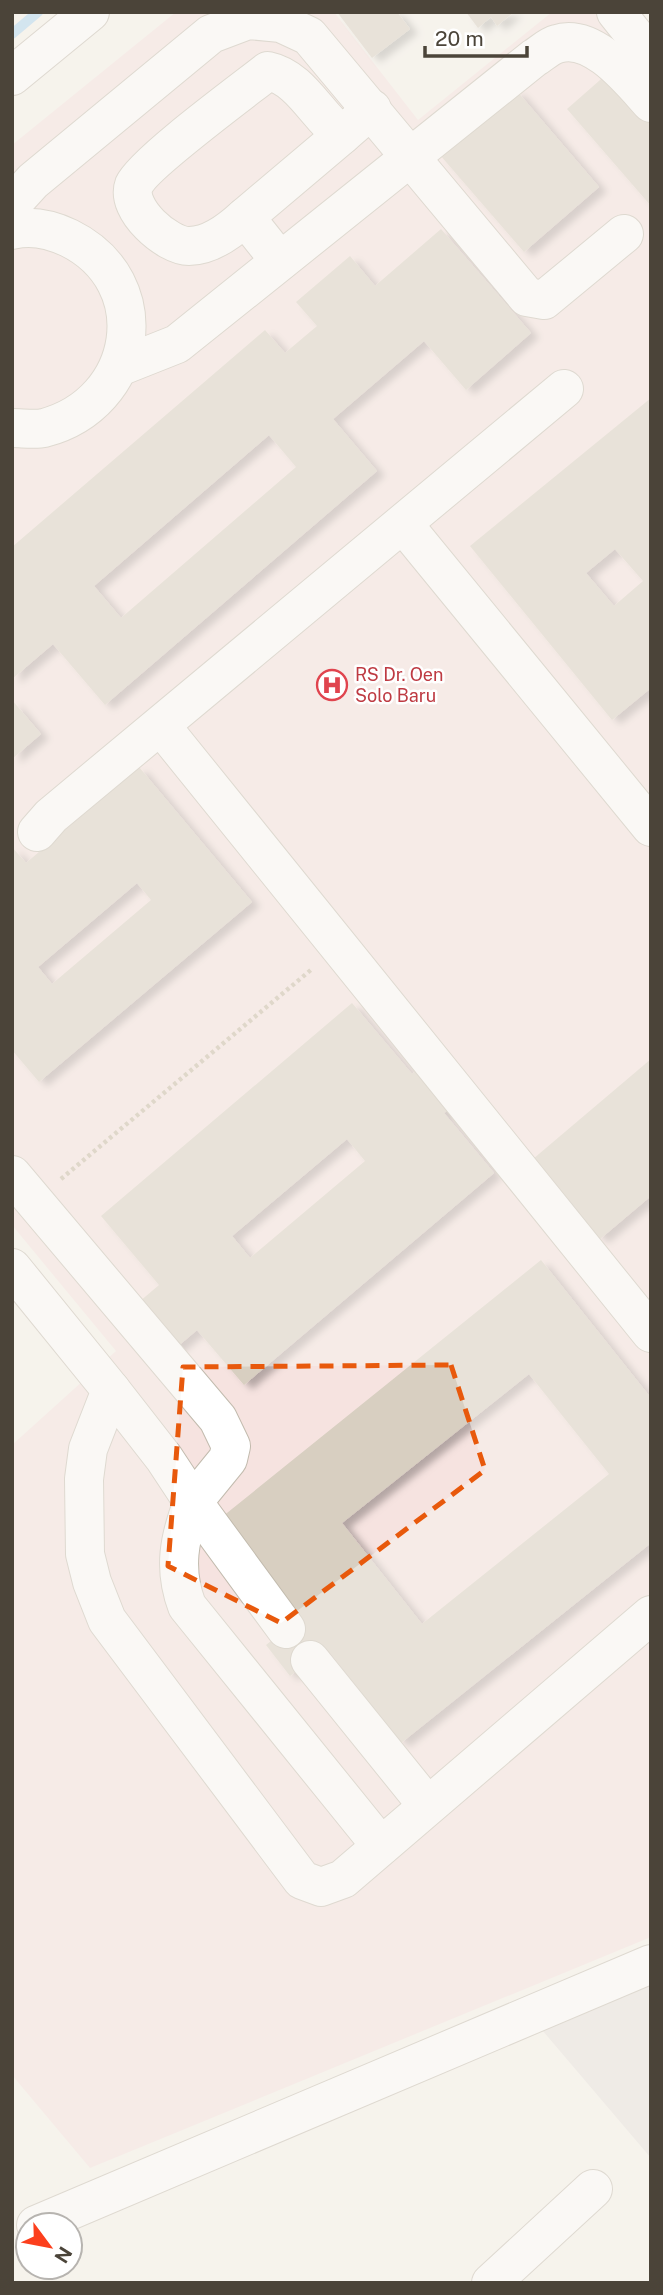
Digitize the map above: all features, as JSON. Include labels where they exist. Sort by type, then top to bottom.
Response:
[{"type":"street","points":[[12,76],[90,12]]},
{"type":"street","points":[[616,12],[651,57]]},
{"type":"street","points":[[12,204],[33,181],[211,34],[248,20],[281,23],[309,36],[412,156],[527,298],[544,300],[624,234]]},
{"type":"street","points":[[120,367],[177,344],[534,58],[558,43],[574,43],[590,48],[614,62],[651,103]]},
{"type":"street","points":[[342,135],[326,122],[295,83],[282,74],[268,71],[150,166],[134,185],[133,202],[154,230],[188,246],[228,232],[372,110]]},
{"type":"street","points":[[245,217],[281,261]]},
{"type":"street","points":[[12,230],[55,231],[86,246],[109,270],[124,301],[127,334],[120,367],[108,389],[89,408],[28,428],[12,457]]},
{"type":"street","points":[[37,832],[51,816],[564,389]]},
{"type":"street","points":[[404,524],[651,827]]},
{"type":"street","points":[[161,726],[651,1333]]},
{"type":"street","points":[[23,1188],[218,1419],[231,1446],[228,1459],[193,1502],[182,1529],[177,1561],[179,1584],[187,1606],[382,1846]]},
{"type":"street","points":[[12,1268],[164,1458],[286,1629]]},
{"type":"street","points":[[111,1390],[88,1449],[84,1479],[85,1554],[107,1620],[302,1880],[321,1886],[343,1879],[651,1615]]},
{"type":"street","points":[[310,1660],[427,1805]]},
{"type":"street","points":[[69,2211],[651,1964]]},
{"type":"street","points":[[491,2283],[593,2189]]},
{"type":"path","points":[[23,1188],[339,946]]},
{"type":"highlighted area","points":[[451,1365],[485,1470],[281,1623],[168,1566],[183,1367]]},
{"type":"shaded area","name":"RS Dr. Oen Solo Baru","points":[[176,12],[334,12],[418,120],[552,12],[601,12],[651,69],[651,1937],[90,2168],[12,2075],[12,1445],[116,1351],[12,1225],[12,145]]},
{"type":"shaded area","points":[[651,1979],[651,2158],[537,2024]]},
{"type":"building","points":[[337,12],[397,12],[410,29],[372,58]]},
{"type":"building","points":[[466,12],[514,12],[497,26],[491,17],[478,28]]},
{"type":"building","points":[[608,73],[651,122],[651,206],[567,109]]},
{"type":"building","points":[[516,90],[599,187],[524,252],[440,155]]},
{"type":"building","points":[[441,229],[531,333],[466,390],[424,341],[333,419],[377,471],[105,705],[53,644],[12,679],[12,547],[265,330],[285,353],[317,326],[296,302],[350,256],[375,286]],"holes":[[[269,435],[296,467],[121,618],[94,586]]]},
{"type":"building","points":[[651,398],[651,688],[612,720],[470,546]],"holes":[[[615,549],[643,581],[614,606],[586,573]]]},
{"type":"building","points":[[12,700],[41,734],[12,759]]},
{"type":"building","points":[[139,767],[252,902],[39,1082],[12,1050],[12,847],[26,863]],"holes":[[[137,883],[151,900],[52,984],[38,967]]]},
{"type":"building","points":[[352,1003],[412,1074],[419,1068],[452,1107],[444,1113],[494,1173],[244,1385],[197,1330],[170,1353],[132,1308],[159,1285],[101,1216]],"holes":[[[347,1139],[365,1161],[250,1258],[232,1236]]]},
{"type":"building","points":[[651,1059],[651,1196],[600,1239],[533,1159]]},
{"type":"building","points":[[541,1260],[651,1398],[651,1543],[401,1743],[326,1648],[290,1676],[266,1645],[301,1617],[222,1517]],"holes":[[[529,1374],[609,1474],[422,1624],[342,1523]]]},
{"type":"waterway","points":[[12,34],[38,12]]},
{"type":"place","name":"RS Dr. Oen Solo Baru","points":[[332,685]]}]
